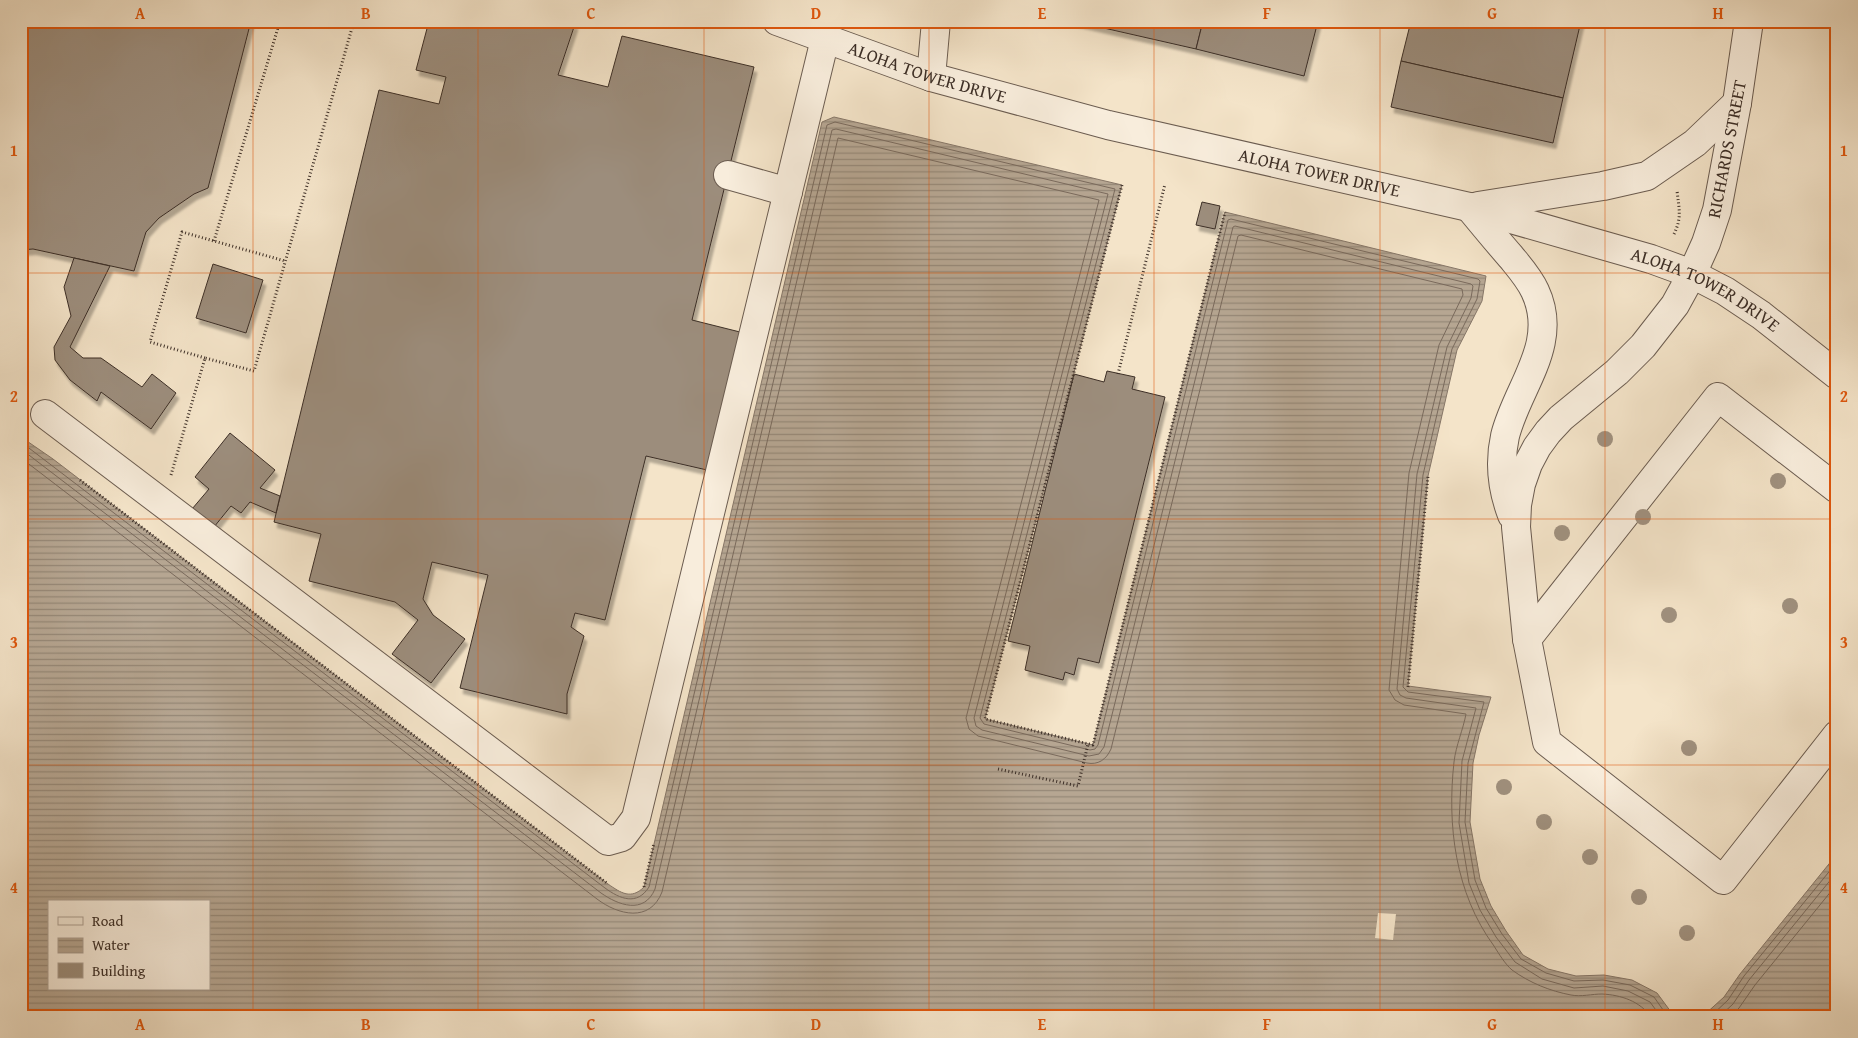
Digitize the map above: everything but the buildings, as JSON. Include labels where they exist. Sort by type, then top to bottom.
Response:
[{"type":"street","name":"ALOHA TOWER DRIVE","points":[[777,21],[931,77],[1108,125],[1469,207],[1651,259],[1692,274],[1725,291],[1761,315],[1837,375]]},
{"type":"street","points":[[931,77],[936,21]]},
{"type":"street","name":"RICHARDS STREET","points":[[1516,527],[1521,484],[1528,464],[1537,447],[1561,418],[1617,372],[1643,346],[1675,305],[1692,274],[1706,243],[1717,210],[1737,103],[1749,21]]},
{"type":"street","points":[[45,414],[608,841],[622,837],[636,818],[825,38]]},
{"type":"street","points":[[1469,207],[1603,186],[1647,176],[1694,143],[1737,103]]},
{"type":"street","points":[[728,175],[788,192]]},
{"type":"street","points":[[1469,207],[1527,277],[1536,292],[1541,308],[1543,325],[1540,352],[1510,422],[1502,456],[1502,476],[1505,494],[1516,527],[1528,640],[1547,742],[1723,880],[1837,735]]},
{"type":"street","points":[[1528,640],[1718,397],[1837,489]]},
{"type":"path","points":[[214,241],[280,21]]},
{"type":"path","points":[[285,261],[182,232],[150,342],[254,371],[354,21]]},
{"type":"path","points":[[885,26],[886,21]]},
{"type":"path","points":[[1674,234],[1680,224],[1676,183]]},
{"type":"path","points":[[1118,374],[1165,184]]},
{"type":"path","points":[[1122,185],[984,719],[1093,745],[1225,212]]},
{"type":"path","points":[[163,504],[205,358]]},
{"type":"path","points":[[1408,687],[1428,476]]},
{"type":"path","points":[[77,478],[608,884]]},
{"type":"path","points":[[998,770],[1078,786],[1088,744]]},
{"type":"water","points":[[834,117],[1122,185],[985,719],[1093,745],[1225,212],[1486,276],[1482,301],[1457,350],[1428,476],[1408,686],[1491,697],[1479,735],[1473,763],[1470,822],[1480,879],[1491,906],[1523,955],[1548,969],[1576,976],[1604,975],[1632,980],[1657,993],[1674,1016],[1703,1016],[1724,997],[1740,974],[1837,854],[1837,1017],[21,1017],[21,437],[53,459],[608,884],[626,894],[635,893],[644,887],[822,122]]},
{"type":"pier","points":[[1378,913],[1396,914],[1393,940],[1375,938]]}]
